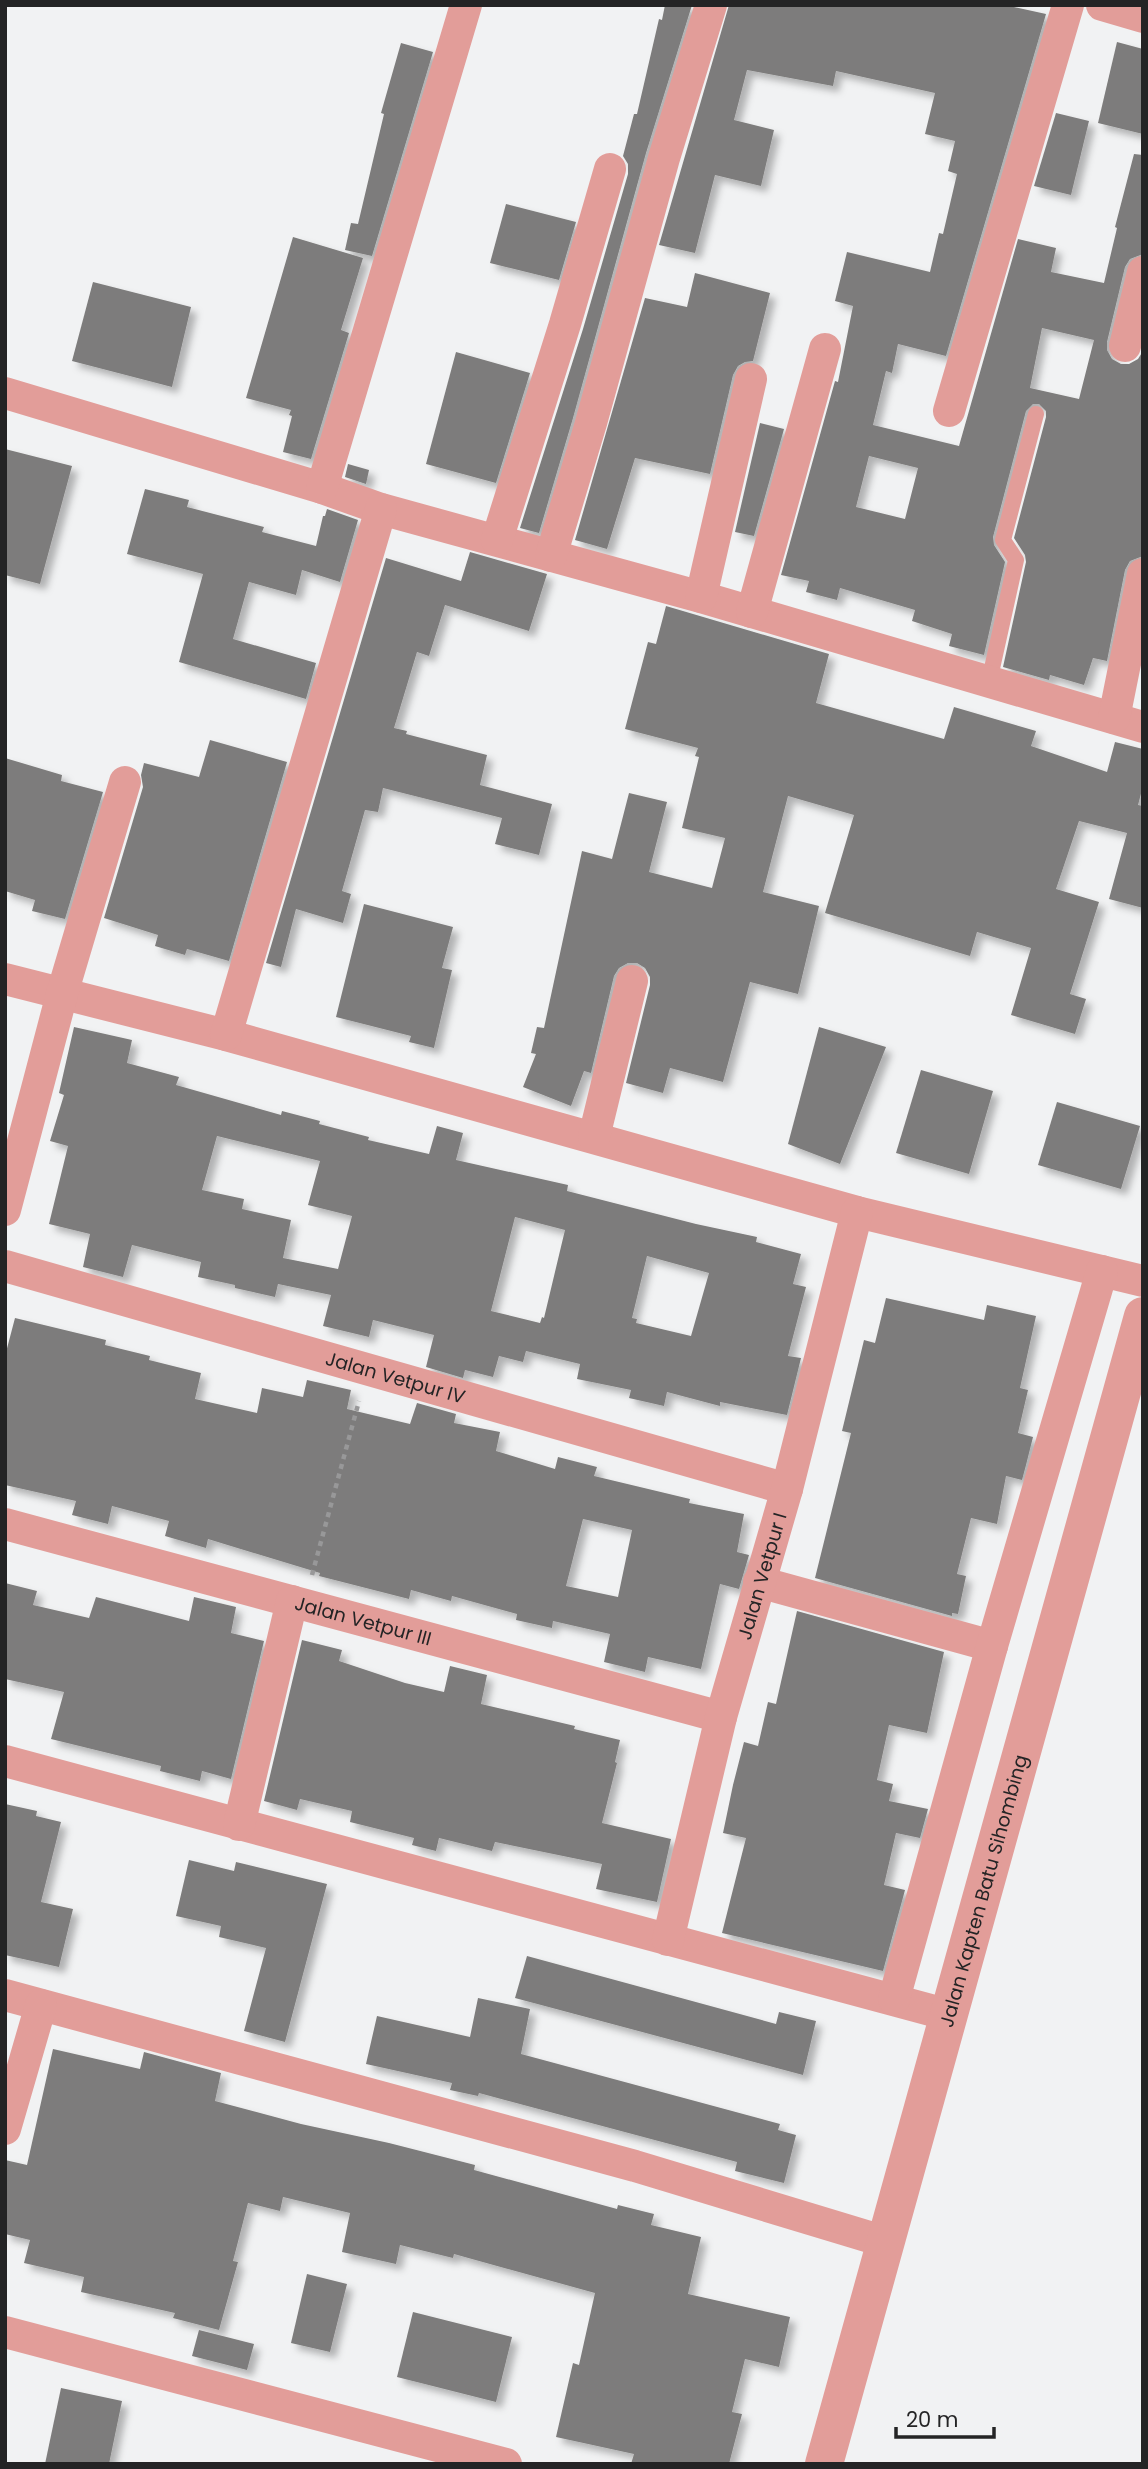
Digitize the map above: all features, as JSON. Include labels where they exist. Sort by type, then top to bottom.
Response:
[{"type":"street","points":[[322,488],[466,5]]},
{"type":"street","points":[[551,556],[591,423],[664,158],[711,5]]},
{"type":"street","points":[[949,411],[1068,5]]},
{"type":"street","points":[[1102,5],[1143,17]]},
{"type":"street","points":[[497,540],[565,324],[610,169]]},
{"type":"street","points":[[1125,346],[1143,272]]},
{"type":"street","points":[[752,612],[825,349]]},
{"type":"street","points":[[701,597],[751,379]]},
{"type":"street","points":[[5,393],[322,488],[381,509],[701,597],[1128,723],[1143,574]]},
{"type":"street","points":[[226,1035],[381,509]]},
{"type":"street","points":[[5,1210],[62,994],[125,782]]},
{"type":"street","points":[[5,979],[226,1035],[857,1212],[1143,1281]]},
{"type":"street","points":[[594,1137],[632,981]]},
{"type":"street","name":"Jalan Vetpur I","points":[[668,1940],[720,1717],[787,1489],[857,1212]]},
{"type":"street","name":"Jalan Vetpur IV","points":[[5,1266],[787,1489]]},
{"type":"street","points":[[894,1999],[992,1646],[1102,1271]]},
{"type":"street","name":"Jalan Kapten Batu Sihombing","points":[[824,2464],[1143,1316]]},
{"type":"street","name":"Jalan Vetpur III","points":[[5,1524],[720,1717]]},
{"type":"street","points":[[760,1582],[992,1646]]},
{"type":"street","points":[[239,1825],[298,1603]]},
{"type":"street","points":[[5,1761],[949,2015]]},
{"type":"street","points":[[5,1995],[635,2166],[886,2242]]},
{"type":"street","points":[[5,2129],[41,2005]]},
{"type":"street","points":[[5,2332],[506,2464]]},
{"type":"lane","points":[[989,682],[1016,560],[1003,540],[1036,414]]},
{"type":"path","points":[[298,1603],[368,1369]]},
{"type":"building","points":[[665,5],[692,5],[646,153],[539,533],[520,528],[583,329],[628,174],[628,164],[623,156],[634,114],[637,114],[659,19],[662,20]]},
{"type":"building","points":[[729,5],[1005,5],[1046,14],[946,356],[898,344],[892,373],[886,371],[873,425],[959,446],[1018,239],[1056,248],[1051,272],[1104,283],[1134,154],[1143,155],[1143,254],[1130,259],[1125,267],[1107,350],[1112,359],[1121,364],[1129,364],[1138,359],[1143,351],[1143,556],[1130,561],[1125,570],[1107,661],[1093,658],[1084,685],[1050,675],[1049,680],[1003,667],[1026,562],[1025,555],[1014,538],[1046,417],[1046,411],[1039,404],[1033,404],[1026,411],[993,537],[994,545],[1005,562],[984,655],[949,646],[952,634],[912,621],[915,610],[840,588],[837,600],[806,592],[809,581],[781,575],[835,381],[838,382],[853,306],[835,301],[847,252],[930,272],[939,233],[943,234],[957,174],[948,171],[955,141],[925,134],[935,93],[836,71],[833,86],[747,70],[734,120],[774,130],[761,186],[715,175],[695,253],[659,245]],"holes":[[[1042,328],[1094,340],[1079,399],[1030,388]],[[869,456],[918,468],[905,519],[856,507]]]},
{"type":"building","points":[[1117,42],[1143,49],[1143,134],[1098,123]]},
{"type":"building","points":[[401,43],[433,52],[372,256],[345,250],[351,223],[358,224],[384,114],[381,113]]},
{"type":"building","points":[[1056,113],[1089,121],[1071,195],[1034,186]]},
{"type":"building","points":[[506,204],[576,222],[559,280],[490,263]]},
{"type":"building","points":[[293,237],[363,258],[341,330],[349,333],[311,459],[283,452],[292,416],[289,415],[291,410],[246,398]]},
{"type":"building","points":[[695,273],[770,293],[753,361],[738,366],[733,375],[710,474],[635,458],[607,549],[575,540],[645,298],[687,307]]},
{"type":"building","points":[[93,282],[191,307],[172,387],[72,361]]},
{"type":"building","points":[[456,352],[530,373],[496,483],[426,464]]},
{"type":"building","points":[[760,423],[784,429],[754,536],[735,532]]},
{"type":"building","points":[[5,449],[72,466],[40,584],[5,575]]},
{"type":"building","points":[[348,464],[369,470],[366,484],[345,477]]},
{"type":"building","points":[[145,489],[189,500],[187,507],[264,527],[262,532],[316,546],[327,509],[358,520],[340,582],[302,570],[296,595],[249,582],[233,639],[316,663],[306,699],[179,662],[203,574],[127,554]]},
{"type":"building","points":[[470,552],[547,574],[529,631],[445,605],[429,656],[417,652],[394,728],[407,731],[406,734],[487,755],[480,785],[552,804],[539,855],[495,844],[502,818],[383,788],[378,812],[365,810],[342,891],[351,894],[343,923],[296,909],[281,967],[266,963],[386,558],[461,581]]},
{"type":"building","points":[[666,606],[829,654],[816,703],[944,739],[954,707],[1036,731],[1031,746],[1107,772],[1115,742],[1143,749],[1143,786],[1138,805],[1143,806],[1143,908],[1109,899],[1127,833],[1079,821],[1056,889],[1099,902],[1070,994],[1086,999],[1075,1034],[1011,1015],[1031,948],[977,932],[970,956],[825,913],[854,815],[788,796],[763,892],[819,906],[798,994],[750,982],[723,1082],[670,1068],[663,1093],[626,1083],[650,985],[650,977],[645,968],[637,963],[628,963],[619,968],[614,976],[591,1073],[584,1071],[571,1106],[523,1087],[536,1054],[531,1053],[537,1027],[544,1028],[582,851],[612,859],[629,793],[667,802],[649,872],[712,888],[725,838],[682,828],[699,757],[695,756],[698,748],[625,729],[648,642],[656,644]]},
{"type":"building","points":[[210,740],[287,762],[229,961],[187,949],[185,955],[155,946],[158,935],[104,918],[143,787],[141,775],[144,763],[199,777]]},
{"type":"building","points":[[5,758],[62,775],[61,781],[103,792],[65,919],[32,911],[35,900],[5,891]]},
{"type":"building","points":[[364,904],[453,927],[442,968],[452,970],[434,1048],[409,1042],[411,1036],[336,1017]]},
{"type":"building","points":[[74,1027],[132,1040],[127,1063],[179,1077],[176,1085],[281,1115],[282,1111],[320,1121],[319,1124],[369,1137],[368,1140],[429,1154],[437,1126],[463,1133],[456,1160],[568,1185],[567,1191],[757,1237],[756,1242],[801,1254],[793,1284],[806,1287],[788,1356],[801,1358],[787,1415],[720,1402],[720,1406],[667,1392],[664,1406],[629,1398],[631,1390],[577,1379],[580,1364],[526,1351],[523,1362],[499,1356],[493,1377],[465,1370],[463,1378],[426,1367],[434,1335],[373,1320],[369,1337],[323,1326],[331,1295],[278,1284],[275,1297],[235,1288],[235,1285],[198,1277],[201,1262],[132,1245],[123,1277],[83,1267],[90,1234],[49,1224],[68,1146],[50,1141],[64,1095],[59,1093]],"holes":[[[217,1136],[320,1161],[308,1205],[352,1216],[338,1269],[283,1258],[291,1220],[242,1209],[244,1199],[202,1190]],[[515,1217],[565,1230],[544,1318],[542,1317],[540,1323],[491,1311]],[[647,1256],[709,1273],[691,1336],[636,1323],[637,1319],[632,1318]]]},
{"type":"building","points":[[819,1027],[886,1047],[840,1164],[788,1144]]},
{"type":"building","points":[[921,1070],[993,1091],[969,1174],[896,1153]]},
{"type":"building","points":[[1057,1102],[1140,1126],[1121,1189],[1038,1165]]},
{"type":"building","points":[[886,1298],[984,1320],[987,1305],[1036,1316],[1020,1388],[1028,1390],[1018,1433],[1033,1437],[1022,1480],[1006,1476],[997,1524],[971,1518],[957,1574],[966,1576],[958,1614],[952,1613],[952,1616],[815,1578],[851,1433],[842,1431],[864,1340],[875,1343]]},
{"type":"building","points":[[15,1318],[106,1340],[105,1345],[201,1373],[195,1399],[257,1413],[262,1388],[303,1397],[307,1380],[351,1390],[347,1409],[410,1424],[417,1403],[456,1414],[454,1423],[500,1432],[496,1451],[555,1469],[558,1457],[597,1467],[594,1476],[690,1499],[689,1503],[744,1514],[737,1552],[749,1555],[739,1589],[720,1584],[701,1669],[648,1657],[645,1672],[604,1662],[610,1634],[553,1621],[552,1628],[516,1620],[517,1614],[452,1596],[451,1601],[411,1590],[409,1599],[319,1576],[320,1573],[208,1539],[206,1548],[165,1536],[169,1521],[112,1506],[108,1524],[72,1515],[76,1501],[5,1485],[5,1356]],"holes":[[[583,1519],[632,1530],[618,1597],[566,1586]]]},
{"type":"building","points":[[5,1583],[37,1591],[33,1605],[89,1618],[96,1597],[189,1621],[194,1597],[236,1607],[231,1633],[264,1641],[231,1779],[202,1771],[200,1781],[160,1771],[161,1766],[51,1739],[64,1692],[5,1679]]},
{"type":"building","points":[[797,1611],[944,1652],[927,1733],[889,1725],[877,1780],[893,1784],[889,1801],[928,1809],[920,1838],[896,1833],[884,1885],[905,1890],[883,1971],[722,1933],[746,1838],[723,1833],[733,1785],[744,1742],[758,1746],[768,1702],[776,1704]]},
{"type":"building","points":[[302,1640],[342,1650],[339,1661],[405,1683],[444,1692],[450,1666],[487,1675],[481,1704],[575,1726],[574,1729],[620,1740],[602,1823],[671,1839],[657,1902],[596,1889],[602,1864],[495,1842],[492,1851],[439,1838],[436,1851],[412,1845],[414,1838],[350,1822],[352,1811],[300,1799],[297,1810],[264,1801]]},
{"type":"building","points":[[5,1804],[37,1811],[36,1816],[61,1822],[41,1902],[73,1909],[59,1967],[5,1955]]},
{"type":"building","points":[[189,1860],[234,1871],[236,1862],[327,1884],[285,2042],[244,2031],[266,1948],[219,1937],[221,1926],[176,1916]]},
{"type":"building","points":[[527,1956],[776,2024],[779,2012],[816,2021],[803,2075],[515,1998]]},
{"type":"building","points":[[478,1998],[530,2009],[521,2054],[780,2124],[778,2130],[796,2135],[784,2183],[735,2171],[737,2162],[479,2093],[478,2096],[450,2090],[452,2083],[366,2064],[377,2016],[470,2037]]},
{"type":"building","points":[[53,2049],[140,2069],[144,2052],[221,2073],[215,2101],[475,2165],[474,2170],[617,2209],[618,2205],[654,2214],[651,2225],[701,2237],[688,2294],[790,2317],[779,2367],[745,2359],[732,2412],[742,2414],[729,2464],[631,2464],[634,2454],[556,2437],[573,2363],[579,2365],[595,2293],[454,2254],[453,2258],[400,2245],[396,2264],[342,2252],[350,2213],[283,2197],[280,2211],[248,2203],[233,2261],[238,2262],[219,2330],[173,2318],[175,2313],[81,2292],[84,2277],[24,2263],[30,2240],[5,2234],[5,2160],[27,2165]]},
{"type":"building","points":[[307,2274],[347,2284],[330,2352],[291,2343]]},
{"type":"building","points":[[413,2312],[512,2337],[496,2402],[397,2377]]},
{"type":"building","points":[[199,2330],[254,2344],[247,2370],[192,2356]]},
{"type":"building","points":[[61,2388],[122,2401],[109,2464],[45,2464]]}]
